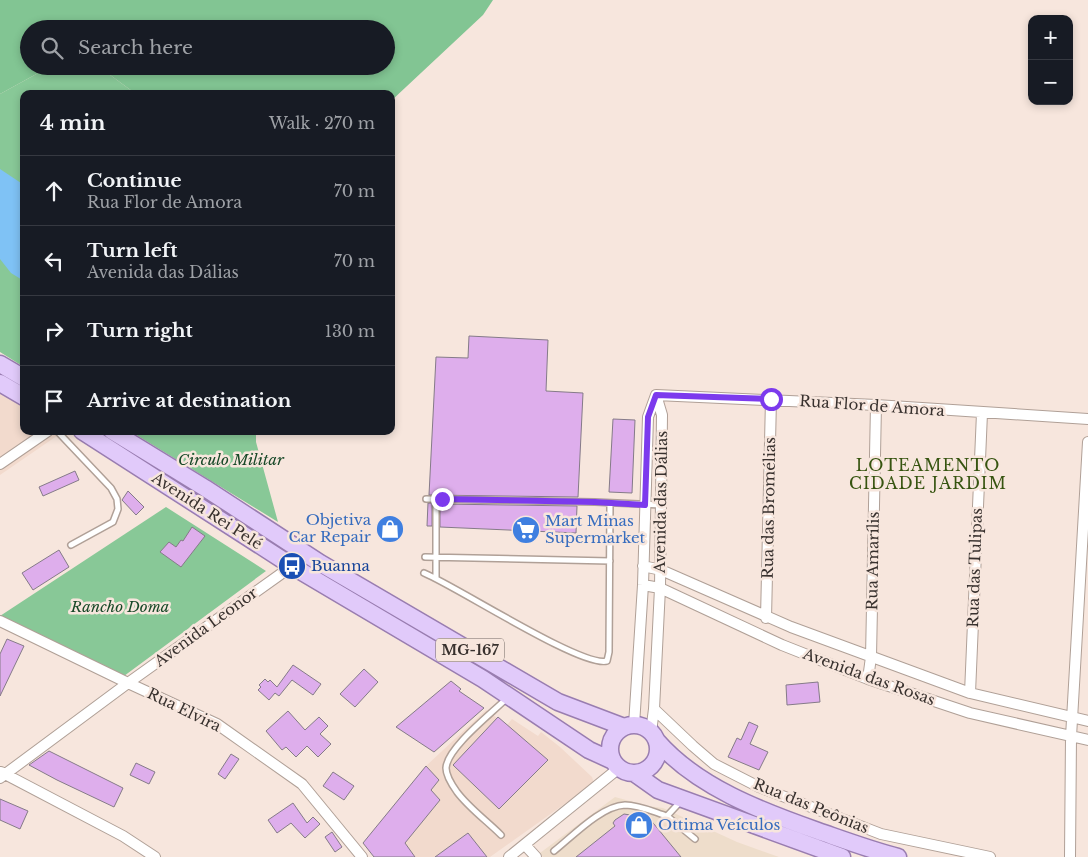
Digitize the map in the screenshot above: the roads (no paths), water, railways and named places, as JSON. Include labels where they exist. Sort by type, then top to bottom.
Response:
[{"type":"main road","points":[[0,364],[20,376]]},
{"type":"main road","points":[[0,383],[20,395]]},
{"type":"main road","name":"Avenida Rei Pelé","points":[[88,435],[292,566],[453,661],[588,750],[622,767],[658,790],[842,857]]},
{"type":"main road","name":"Avenida Rei Pelé","points":[[119,435],[205,488],[320,563],[558,702],[629,726]]},
{"type":"main road","points":[[654,736],[658,748],[654,763],[642,772],[622,767],[610,754],[611,742],[618,731],[629,726],[643,727],[654,736],[670,756],[725,793],[782,818],[857,845],[898,857]]},
{"type":"street","name":"Rua Flor de Amora","points":[[656,395],[771,399],[1088,419]]},
{"type":"street","name":"Avenida das Dálias","points":[[629,726],[644,585],[648,417],[656,395]]},
{"type":"street","name":"Avenida das Dálias","points":[[654,736],[661,570],[662,415],[656,395]]},
{"type":"street","name":"Rua das Bromélias","points":[[766,618],[771,399]]},
{"type":"street","name":"Rua Amarílis","points":[[868,679],[871,657],[876,405]]},
{"type":"street","name":"Rua das Tulipas","points":[[970,693],[982,413]]},
{"type":"street","points":[[0,464],[42,435]]},
{"type":"street","points":[[1070,857],[1071,737],[1088,442]]},
{"type":"street","name":"Avenida Leonor","points":[[2,774],[292,566]]},
{"type":"street","name":"Avenida das Rosas","points":[[643,566],[661,570],[766,618],[970,693],[1088,721]]},
{"type":"street","name":"Avenida das Rosas","points":[[644,585],[660,588],[782,645],[868,679],[970,713],[1088,740]]},
{"type":"street","name":"Rua Elvira","points":[[0,621],[217,724],[302,784],[362,857]]},
{"type":"street","name":"Rua das Peônias","points":[[654,709],[714,764],[759,787],[881,834],[990,857]]},
{"type":"street","points":[[509,857],[622,767]]},
{"type":"street","points":[[2,774],[123,836],[155,857]]},
{"type":"street","points":[[525,845],[536,857]]},
{"type":"lane","points":[[61,435],[111,488],[117,499],[118,509],[114,522],[71,545]]},
{"type":"lane","points":[[426,499],[661,505]]},
{"type":"lane","points":[[436,499],[436,578]]},
{"type":"lane","points":[[424,573],[561,647],[585,657],[603,662],[606,661],[608,652],[610,503]]},
{"type":"lane","points":[[425,557],[610,561]]},
{"type":"lane","points":[[501,835],[458,794],[448,777],[446,768],[448,760],[459,743],[508,696]]},
{"type":"lane","points":[[667,816],[683,799]]},
{"type":"lane","points":[[554,851],[595,818],[614,807],[635,806],[667,816],[695,839]]},
{"type":"water","points":[[0,169],[20,182],[20,279],[11,273],[0,259]]},
{"type":"place","name":"Objetiva Car Repair","points":[[390,529]]},
{"type":"place","name":"Mart Minas Supermarket","points":[[526,530]]},
{"type":"place","name":"Buanna","points":[[292,566]]},
{"type":"place","name":"Ottima Veículos","points":[[639,825]]},
{"type":"district","name":"LOTEAMENTO CIDADE JARDIM","points":[[928,474]]},
{"type":"park label","name":"Circulo Militar","points":[[231,460]]},
{"type":"park label","name":"Rancho Doma","points":[[120,607]]}]
